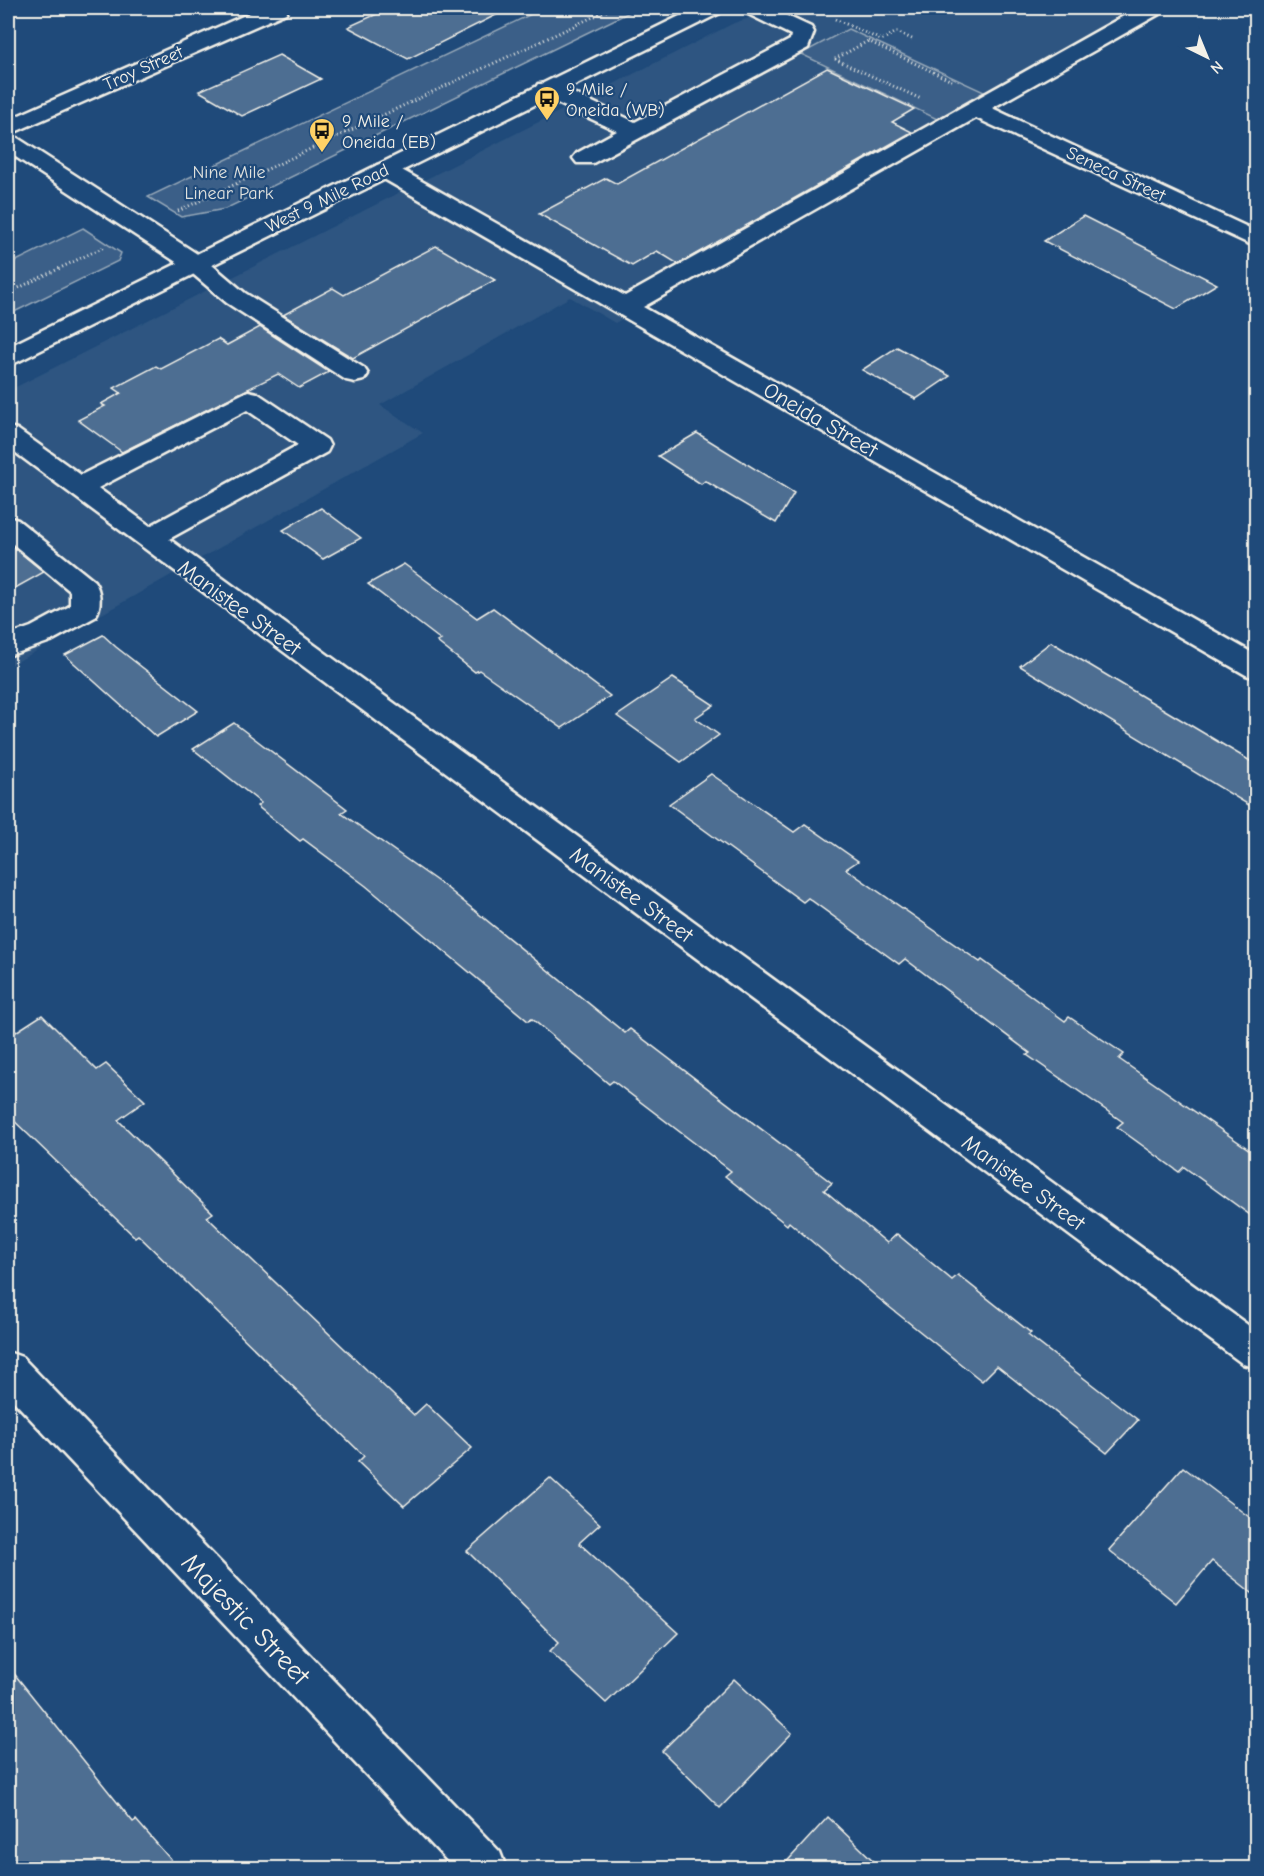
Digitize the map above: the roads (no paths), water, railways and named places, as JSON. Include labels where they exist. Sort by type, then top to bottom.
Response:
[{"type":"street","name":"Troy Street","points":[[8,128],[278,8]]},
{"type":"street","name":"West 9 Mile Road","points":[[8,357],[711,8]]},
{"type":"street","points":[[585,158],[800,43],[803,32],[754,8]]},
{"type":"street","points":[[624,307],[1153,8]]},
{"type":"street","points":[[546,89],[635,131]]},
{"type":"street","name":"Seneca Street","points":[[976,108],[1257,240]]},
{"type":"street","points":[[8,142],[196,264],[236,298],[355,374]]},
{"type":"street","name":"Oneida Street","points":[[385,170],[1257,668]]},
{"type":"street","points":[[76,488],[249,399],[317,446],[148,540]]},
{"type":"street","name":"Manistee Street","points":[[8,435],[76,488],[1257,1352]]},
{"type":"street","points":[[8,526],[84,588],[85,610],[41,634],[8,646]]},
{"type":"street","name":"Majestic Street","points":[[8,1369],[484,1869]]},
{"type":"place","name":"9 Mile / Oneida (WB)","points":[[547,122]]},
{"type":"place","name":"9 Mile / Oneida (EB)","points":[[322,154]]},
{"type":"park label","name":"Nine Mile Linear Park","points":[[229,182]]}]
